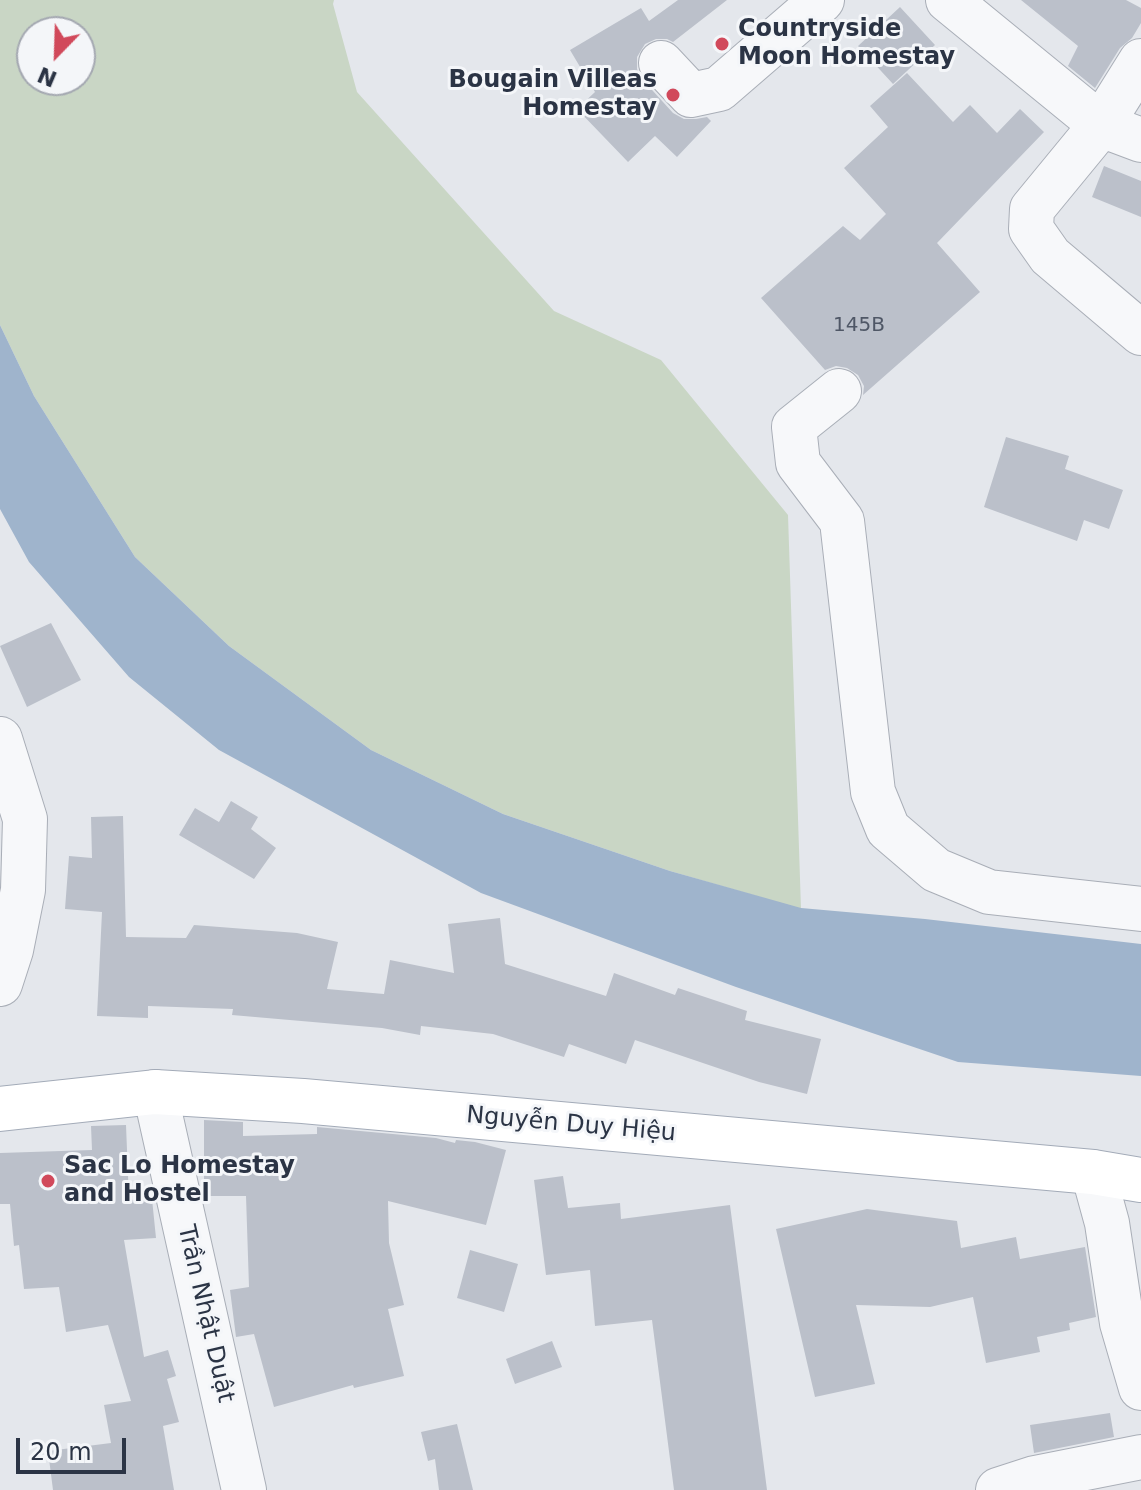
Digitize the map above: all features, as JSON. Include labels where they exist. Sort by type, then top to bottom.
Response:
[{"type":"main road","name":"Nguyễn Duy Hiệu","points":[[0,1109],[155,1092],[303,1101],[1093,1172],[1141,1180]]},
{"type":"street","points":[[661,63],[691,95],[719,89],[822,0]]},
{"type":"street","points":[[948,0],[1121,132]]},
{"type":"street","points":[[1141,61],[1121,132],[1032,209],[1031,229],[1050,256],[1141,333]]},
{"type":"street","points":[[839,391],[794,427],[798,463],[842,521],[873,792],[888,829],[936,870],[989,892],[1141,909]]},
{"type":"street","points":[[0,739],[25,819],[23,890],[4,962]]},
{"type":"street","name":"Trần Nhật Duật","points":[[155,1092],[244,1490]]},
{"type":"street","points":[[1093,1172],[1107,1223],[1122,1323],[1141,1388]]},
{"type":"street","points":[[998,1490],[1035,1478],[1141,1457]]},
{"type":"green space","points":[[0,0],[334,0],[357,92],[554,311],[661,360],[788,515],[801,909],[670,871],[503,814],[371,750],[229,646],[135,557],[34,396],[0,325]]},
{"type":"water","points":[[0,325],[34,396],[135,557],[229,646],[371,750],[503,814],[670,871],[801,908],[1141,944],[1141,1076],[958,1062],[736,987],[481,893],[219,750],[129,677],[29,562],[0,509]]},
{"type":"building","points":[[678,0],[727,0],[673,42],[656,39],[645,44],[637,57],[637,69],[673,113],[684,119],[707,117],[711,121],[677,157],[655,136],[628,162],[577,109],[595,92],[570,50],[641,8],[649,21]]},
{"type":"building","points":[[1021,0],[1126,0],[1141,8],[1141,23],[1132,38],[1120,48],[1095,88],[1068,66],[1078,46]]},
{"type":"building","points":[[900,7],[935,45],[893,84],[858,46]]},
{"type":"building","points":[[907,73],[953,122],[970,105],[997,133],[1020,109],[1044,132],[937,243],[980,292],[863,395],[864,386],[858,375],[836,366],[825,370],[761,298],[843,226],[860,240],[886,214],[844,168],[888,127],[870,106]]},
{"type":"building","points":[[1104,166],[1141,181],[1141,217],[1092,197]]},
{"type":"building","points":[[1006,437],[1069,456],[1065,469],[1123,490],[1109,529],[1084,520],[1077,541],[984,507]]},
{"type":"building","points":[[51,623],[81,680],[27,707],[0,646]]},
{"type":"building","points":[[231,801],[258,817],[251,829],[276,848],[254,879],[179,835],[195,808],[219,822]]},
{"type":"building","points":[[123,816],[126,937],[186,938],[194,925],[297,933],[338,942],[327,989],[384,994],[390,960],[454,973],[448,924],[500,918],[505,964],[606,996],[614,973],[675,995],[678,988],[747,1011],[745,1020],[821,1039],[807,1094],[759,1082],[635,1040],[626,1064],[569,1044],[564,1057],[493,1034],[421,1026],[420,1035],[382,1028],[232,1015],[233,1009],[148,1006],[148,1018],[97,1016],[102,912],[65,909],[69,856],[92,858],[91,817]]},
{"type":"building","points":[[204,1120],[243,1122],[243,1136],[317,1134],[317,1127],[436,1138],[455,1143],[456,1140],[475,1142],[506,1150],[486,1225],[388,1201],[389,1243],[404,1305],[388,1309],[404,1376],[354,1388],[353,1385],[274,1407],[254,1334],[236,1337],[230,1290],[249,1287],[246,1196],[204,1196]]},
{"type":"building","points":[[126,1125],[129,1200],[152,1199],[156,1238],[124,1240],[144,1357],[168,1350],[176,1376],[167,1379],[179,1422],[163,1426],[174,1490],[53,1490],[48,1451],[111,1443],[104,1405],[131,1401],[108,1325],[66,1332],[59,1287],[24,1289],[19,1245],[14,1246],[10,1204],[0,1204],[0,1153],[92,1150],[91,1126]]},
{"type":"building","points":[[563,1176],[568,1208],[620,1203],[621,1219],[730,1205],[767,1490],[674,1490],[652,1320],[595,1326],[590,1270],[546,1275],[534,1180]]},
{"type":"building","points":[[867,1209],[957,1221],[961,1248],[1016,1237],[1020,1259],[1085,1247],[1096,1317],[1069,1323],[1070,1330],[1037,1337],[1040,1352],[986,1363],[973,1297],[930,1307],[856,1305],[875,1384],[815,1397],[776,1229]]},
{"type":"building","points":[[470,1250],[518,1264],[504,1312],[457,1298]]},
{"type":"building","points":[[552,1341],[562,1367],[515,1384],[506,1359]]},
{"type":"building","points":[[1110,1413],[1114,1437],[1034,1453],[1030,1425]]},
{"type":"building","points":[[457,1424],[473,1490],[439,1490],[435,1459],[428,1461],[421,1432]]},
{"type":"place","name":"Countryside Moon Homestay","points":[[722,44]]},
{"type":"place","name":"Bougain Villeas Homestay","points":[[673,95]]},
{"type":"place","name":"Sac Lo Homestay and Hostel","points":[[48,1181]]}]
